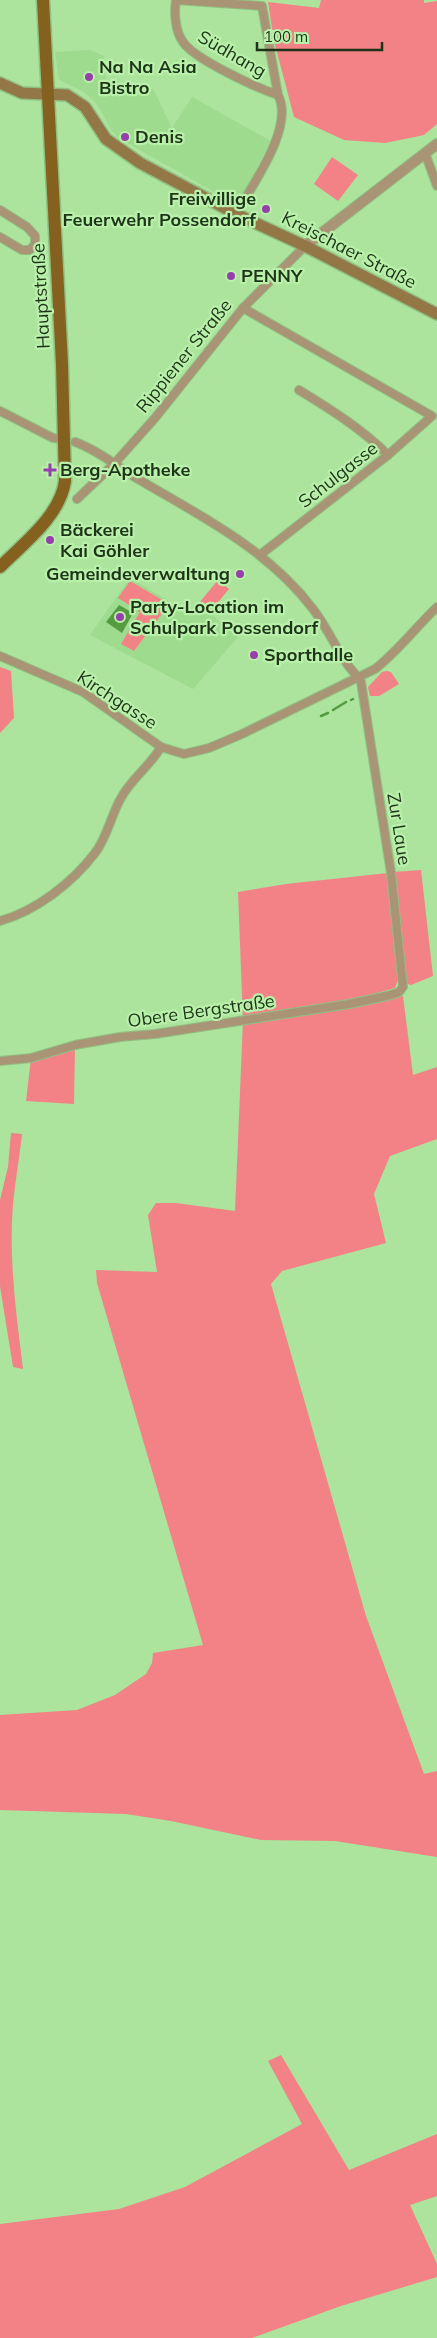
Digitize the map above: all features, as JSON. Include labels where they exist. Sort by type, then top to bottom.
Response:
[{"type":"main road","name":"Hauptstraße","points":[[0,567],[51,514],[63,494],[70,440],[47,94],[43,0]]},
{"type":"main road","name":"Kreischaer Straße","points":[[0,83],[22,93],[67,95],[86,107],[106,139],[131,158],[236,214],[305,246],[437,314]]},
{"type":"street","name":"Südhang","points":[[236,214],[275,143],[282,125],[282,103],[278,95],[262,6],[176,0],[174,9],[182,42],[194,53],[260,89],[278,95]]},
{"type":"street","name":"Rippiener Straße","points":[[77,500],[114,464],[155,418],[243,308],[305,246],[437,144]]},
{"type":"street","points":[[425,153],[437,186]]},
{"type":"street","points":[[0,210],[27,227],[35,236],[35,244],[30,250],[22,250],[0,237]]},
{"type":"street","name":"Schulgasse","points":[[243,308],[432,416],[388,455],[260,554]]},
{"type":"street","points":[[299,390],[331,410],[378,444],[388,455]]},
{"type":"street","points":[[0,411],[53,438],[70,440],[101,454],[114,464],[225,529],[260,554],[312,608],[348,666],[358,677]]},
{"type":"street","name":"Kirchgasse","points":[[0,656],[82,692],[161,747],[184,754],[209,748],[375,669],[437,607]]},
{"type":"street","name":"Zur Laue","points":[[358,677],[361,682],[391,873],[403,987]]},
{"type":"street","points":[[0,921],[18,916],[32,909],[68,881],[96,852],[121,798],[152,762],[161,747]]},
{"type":"street","name":"Obere Bergstraße","points":[[0,1060],[31,1058],[75,1045],[120,1037],[155,1034],[349,1004],[391,995],[399,992],[403,987]]},
{"type":"shaded area","points":[[321,0],[424,0],[424,3],[437,1],[437,124],[424,135],[385,143],[344,140],[294,117],[274,41],[268,2],[319,8]]},
{"type":"shaded area","points":[[90,50],[104,56],[106,80],[118,79],[119,91],[153,89],[172,128],[192,97],[271,141],[237,205],[117,137],[93,100],[84,92],[59,80],[55,52]]},
{"type":"shaded area","points":[[332,157],[358,175],[338,201],[314,184]]},
{"type":"shaded area","points":[[130,578],[189,613],[197,602],[238,637],[193,689],[90,635]]},
{"type":"shaded area","points":[[218,580],[229,589],[210,612],[199,603]]},
{"type":"shaded area","points":[[130,581],[169,604],[134,651],[121,644],[140,612],[118,598]]},
{"type":"shaded area","name":"Party-Location im Schulpark Possendorf","points":[[119,605],[133,613],[122,633],[106,622]]},
{"type":"shaded area","points":[[0,667],[11,671],[14,718],[0,733]]},
{"type":"shaded area","points":[[382,672],[391,672],[399,684],[379,696],[370,696],[368,687]]},
{"type":"shaded area","points":[[421,870],[433,976],[411,985],[405,983],[393,872]]},
{"type":"shaded area","points":[[388,873],[399,977],[395,988],[299,1015],[351,1008],[403,996],[413,1075],[437,1067],[437,1139],[390,1156],[374,1194],[386,1243],[282,1271],[271,1284],[366,1616],[424,1774],[437,1771],[437,1857],[335,1841],[261,1840],[171,1821],[126,1814],[0,1810],[0,1715],[77,1710],[115,1695],[146,1674],[152,1663],[153,1653],[203,1645],[97,1283],[96,1270],[157,1272],[148,1215],[156,1203],[176,1203],[235,1211],[243,1021],[238,892],[286,884]]},
{"type":"shaded area","points":[[75,1045],[74,1104],[26,1101],[31,1058]]},
{"type":"shaded area","points":[[11,1133],[22,1134],[12,1221],[12,1258],[23,1369],[13,1367],[0,1286],[0,1200],[8,1167]]},
{"type":"shaded area","points":[[281,2055],[349,2170],[437,2134],[437,2196],[410,2205],[437,2264],[437,2277],[341,2306],[252,2338],[0,2338],[0,2224],[119,2209],[185,2187],[302,2124],[268,2061]]},
{"type":"waterway","points":[[333,710],[346,702]]},
{"type":"waterway","points":[[321,716],[328,713]]},
{"type":"place","name":"Na Na Asia Bistro","points":[[89,77]]},
{"type":"place","name":"Denis","points":[[125,137]]},
{"type":"place","name":"Freiwillige Feuerwehr Possendorf","points":[[266,209]]},
{"type":"place","name":"PENNY","points":[[231,276]]},
{"type":"place","name":"Berg-Apotheke","points":[[50,470]]},
{"type":"place","name":"Bäckerei Kai Göhler","points":[[50,540]]},
{"type":"place","name":"Gemeindeverwaltung","points":[[240,574]]},
{"type":"place","name":"Party-Location im Schulpark Possendorf","points":[[120,617]]},
{"type":"place","name":"Sporthalle","points":[[254,655]]}]
